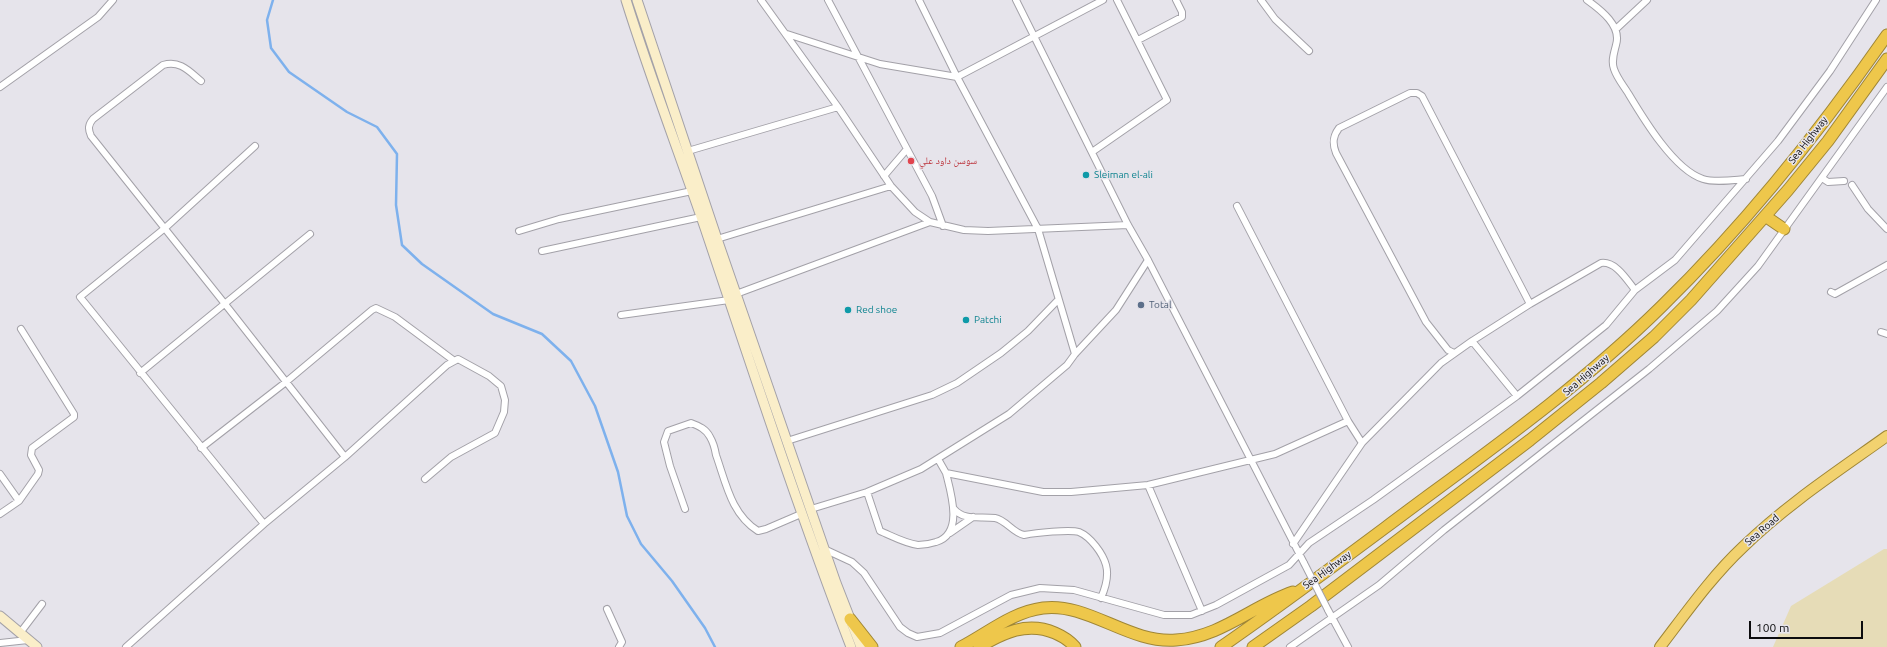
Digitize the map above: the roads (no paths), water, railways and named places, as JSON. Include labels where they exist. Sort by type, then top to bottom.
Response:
[{"type":"highway","name":"Sea Highway","points":[[1222,647],[1552,404],[1661,307],[1745,219],[1789,165],[1887,35]]},
{"type":"highway","name":"Sea Highway","points":[[1253,647],[1311,606],[1426,519],[1601,383],[1654,336],[1691,300],[1765,216],[1828,141],[1887,59]]},
{"type":"highway","points":[[1765,216],[1784,229]]},
{"type":"highway","name":"Sea Road","points":[[1660,647],[1721,569],[1742,547],[1774,518],[1887,436]]},
{"type":"highway","points":[[962,647],[990,629],[1025,612],[1042,608],[1058,607],[1083,614],[1140,636],[1161,641],[1178,640],[1212,632],[1234,623],[1268,602],[1301,590]]},
{"type":"highway","points":[[850,619],[872,647]]},
{"type":"highway","points":[[979,647],[1000,634],[1032,627],[1060,635],[1075,647]]},
{"type":"main road","points":[[626,0],[701,217],[733,297],[787,441],[824,549],[861,647]]},
{"type":"main road","points":[[637,0],[716,239],[762,403],[801,514],[851,647]]},
{"type":"main road","points":[[0,616],[37,647]]},
{"type":"street","points":[[761,0],[787,34],[891,186],[915,212],[930,222],[943,226],[988,231],[1128,225]]},
{"type":"street","points":[[828,0],[932,196],[943,226]]},
{"type":"street","points":[[919,0],[957,77],[1038,229],[1075,354]]},
{"type":"street","points":[[1016,0],[1128,225],[1148,260],[1252,460],[1293,544],[1348,647]]},
{"type":"street","points":[[787,34],[860,59],[880,64],[957,77],[1103,0]]},
{"type":"street","points":[[1092,152],[1167,100],[1138,40],[1116,0]]},
{"type":"street","points":[[1138,40],[1182,17],[1182,12],[1176,0]]},
{"type":"street","points":[[1261,0],[1275,19],[1309,51]]},
{"type":"street","points":[[1587,0],[1599,9],[1616,29],[1618,34],[1613,56],[1614,68],[1645,120],[1664,146],[1683,166],[1699,178],[1707,180],[1746,179]]},
{"type":"street","points":[[1616,29],[1647,0]]},
{"type":"street","points":[[824,549],[852,562],[864,573],[900,627],[908,633],[918,637],[940,633],[1000,600],[1025,591],[1040,588],[1074,590],[1164,615],[1180,616],[1202,611],[1276,573],[1288,566],[1309,543],[1373,500],[1517,396],[1606,325],[1635,290],[1674,260],[1778,141],[1814,95],[1876,0]]},
{"type":"street","points":[[0,87],[98,16],[109,1]]},
{"type":"street","points":[[201,81],[184,66],[171,63],[163,66],[93,119],[89,125],[91,136],[345,457]]},
{"type":"street","points":[[1290,647],[1379,585],[1444,530],[1670,353],[1732,296],[1758,266],[1887,87]]},
{"type":"street","points":[[1454,353],[1448,350],[1426,322],[1336,153],[1333,141],[1334,134],[1339,128],[1410,93],[1417,93],[1422,96],[1530,304]]},
{"type":"street","points":[[688,151],[838,107]]},
{"type":"street","points":[[255,146],[165,228],[80,297],[140,373],[264,524]]},
{"type":"street","points":[[884,176],[907,149]]},
{"type":"street","points":[[1822,178],[1828,182],[1844,181]]},
{"type":"street","points":[[1852,185],[1868,209],[1887,229]]},
{"type":"street","points":[[716,239],[891,186]]},
{"type":"street","points":[[519,231],[559,219],[692,191]]},
{"type":"street","points":[[1238,206],[1348,421],[1362,443]]},
{"type":"street","points":[[542,251],[701,217]]},
{"type":"street","points":[[621,315],[733,297],[930,222]]},
{"type":"street","points":[[140,373],[310,234]]},
{"type":"street","points":[[811,509],[867,492],[921,469],[1026,402],[1068,365],[1075,354],[1116,310],[1148,260]]},
{"type":"street","points":[[1293,544],[1362,443],[1426,378],[1454,353],[1530,304],[1595,266],[1606,263],[1613,265],[1635,290]]},
{"type":"street","points":[[1831,292],[1835,294],[1887,265]]},
{"type":"street","points":[[787,441],[932,395],[957,383],[1028,331],[1058,300]]},
{"type":"street","points":[[201,448],[286,382],[376,308],[381,309],[401,321],[454,360],[462,360],[489,376],[501,386],[505,400],[504,412],[495,433],[451,457],[425,479]]},
{"type":"street","points":[[0,514],[18,500],[30,488],[39,470],[32,455],[32,448],[74,417],[74,414],[21,329]]},
{"type":"street","points":[[1472,341],[1517,396]]},
{"type":"street","points":[[126,647],[264,524],[345,457],[454,360]]},
{"type":"street","points":[[946,473],[1043,492],[1071,492],[1148,485],[1275,454],[1348,421]]},
{"type":"street","points":[[685,509],[670,466],[664,442],[668,431],[691,423],[703,428],[711,437],[727,490],[737,511],[751,526],[758,531],[766,530],[801,514]]},
{"type":"street","points":[[938,459],[946,473],[954,509],[951,528],[948,534]]},
{"type":"street","points":[[0,474],[18,500]]},
{"type":"street","points":[[1148,485],[1202,611]]},
{"type":"street","points":[[867,492],[880,531],[918,545],[926,545],[940,541],[973,517]]},
{"type":"street","points":[[954,509],[958,514],[973,517],[996,518],[1005,522],[1020,534],[1024,535],[1079,532],[1094,544],[1106,566],[1106,586],[1101,598]]},
{"type":"street","points":[[20,633],[42,604]]},
{"type":"street","points":[[607,609],[620,635],[622,642],[619,647]]},
{"type":"street","points":[[0,643],[28,640]]},
{"type":"waterway","points":[[273,0],[267,20],[271,48],[289,72],[347,112],[377,127],[397,154],[396,205],[402,245],[422,264],[493,314],[542,334],[571,361],[595,406],[618,472],[627,516],[641,544],[672,581],[705,628],[715,647]]},
{"type":"place","name":"سوسن داود علي","points":[[911,161]]},
{"type":"place","name":"Sleiman el-ali","points":[[1086,175]]},
{"type":"place","name":"Total","points":[[1141,305]]},
{"type":"place","name":"Red shoe","points":[[848,310]]},
{"type":"place","name":"Patchi","points":[[966,320]]}]
